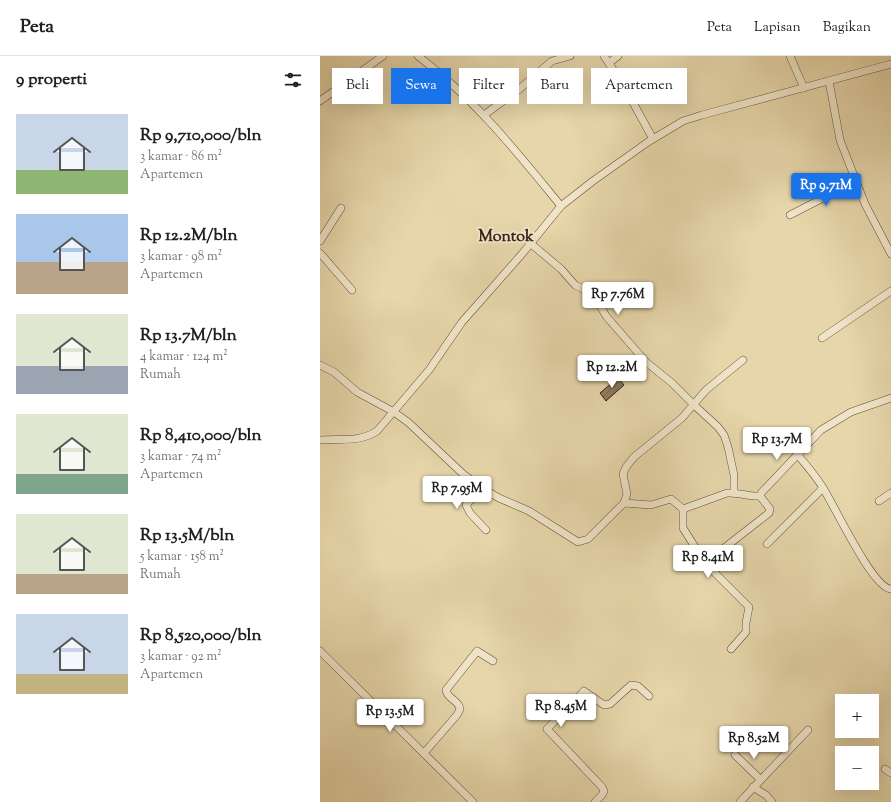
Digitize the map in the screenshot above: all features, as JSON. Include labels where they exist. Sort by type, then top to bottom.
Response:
[{"type":"street","points":[[320,101],[383,56]]},
{"type":"street","points":[[418,56],[446,78],[484,114],[561,206]]},
{"type":"street","points":[[484,114],[517,91],[552,60],[570,56]]},
{"type":"street","points":[[604,56],[653,139]]},
{"type":"street","points":[[609,63],[618,56]]},
{"type":"street","points":[[790,56],[804,88]]},
{"type":"street","points":[[320,440],[356,440],[377,431],[429,370],[462,322],[561,206],[653,139],[689,119],[891,64]]},
{"type":"street","points":[[829,81],[840,140],[856,184],[891,254]]},
{"type":"street","points":[[790,215],[823,198],[856,184]]},
{"type":"street","points":[[320,241],[341,208]]},
{"type":"street","points":[[530,243],[561,269],[575,286],[591,293],[596,298],[606,316],[646,362],[672,383],[694,405],[710,418],[724,435],[734,475],[734,492]]},
{"type":"street","points":[[320,253],[352,290]]},
{"type":"street","points":[[822,338],[891,291]]},
{"type":"street","points":[[320,365],[334,372],[357,392],[394,412],[421,433],[463,474],[482,488],[499,498],[529,511],[578,542],[588,539],[624,503],[627,494],[623,474],[626,467],[634,457],[682,418],[706,390],[743,360]]},
{"type":"street","points":[[760,496],[765,488],[821,430],[834,421],[866,406],[891,398]]},
{"type":"street","points":[[797,454],[823,488],[856,548],[883,586],[887,589],[891,589]]},
{"type":"street","points":[[482,488],[466,505],[470,513],[486,530]]},
{"type":"street","points":[[767,544],[823,488]]},
{"type":"street","points":[[683,509],[727,493],[734,492],[750,497],[760,496]]},
{"type":"street","points":[[879,501],[891,493]]},
{"type":"street","points":[[705,563],[769,513],[770,509],[760,496]]},
{"type":"street","points":[[624,503],[651,505],[671,499],[683,509]]},
{"type":"street","points":[[683,509],[683,528],[705,563],[749,607],[746,632],[731,649]]},
{"type":"street","points":[[320,651],[473,802]]},
{"type":"street","points":[[424,753],[452,721],[460,709],[458,703],[447,695],[446,690],[477,651],[493,661]]},
{"type":"street","points":[[595,802],[604,791],[602,786],[547,732],[547,729],[584,691],[607,705],[631,685],[638,686],[648,696]]},
{"type":"street","points":[[740,802],[760,779],[808,730]]},
{"type":"street","points":[[735,754],[760,779]]},
{"type":"street","points":[[753,787],[766,795],[772,802]]},
{"type":"building","points":[[618,378],[624,385],[606,401],[600,393]]},
{"type":"district","name":"Montok","points":[[506,237]]}]
